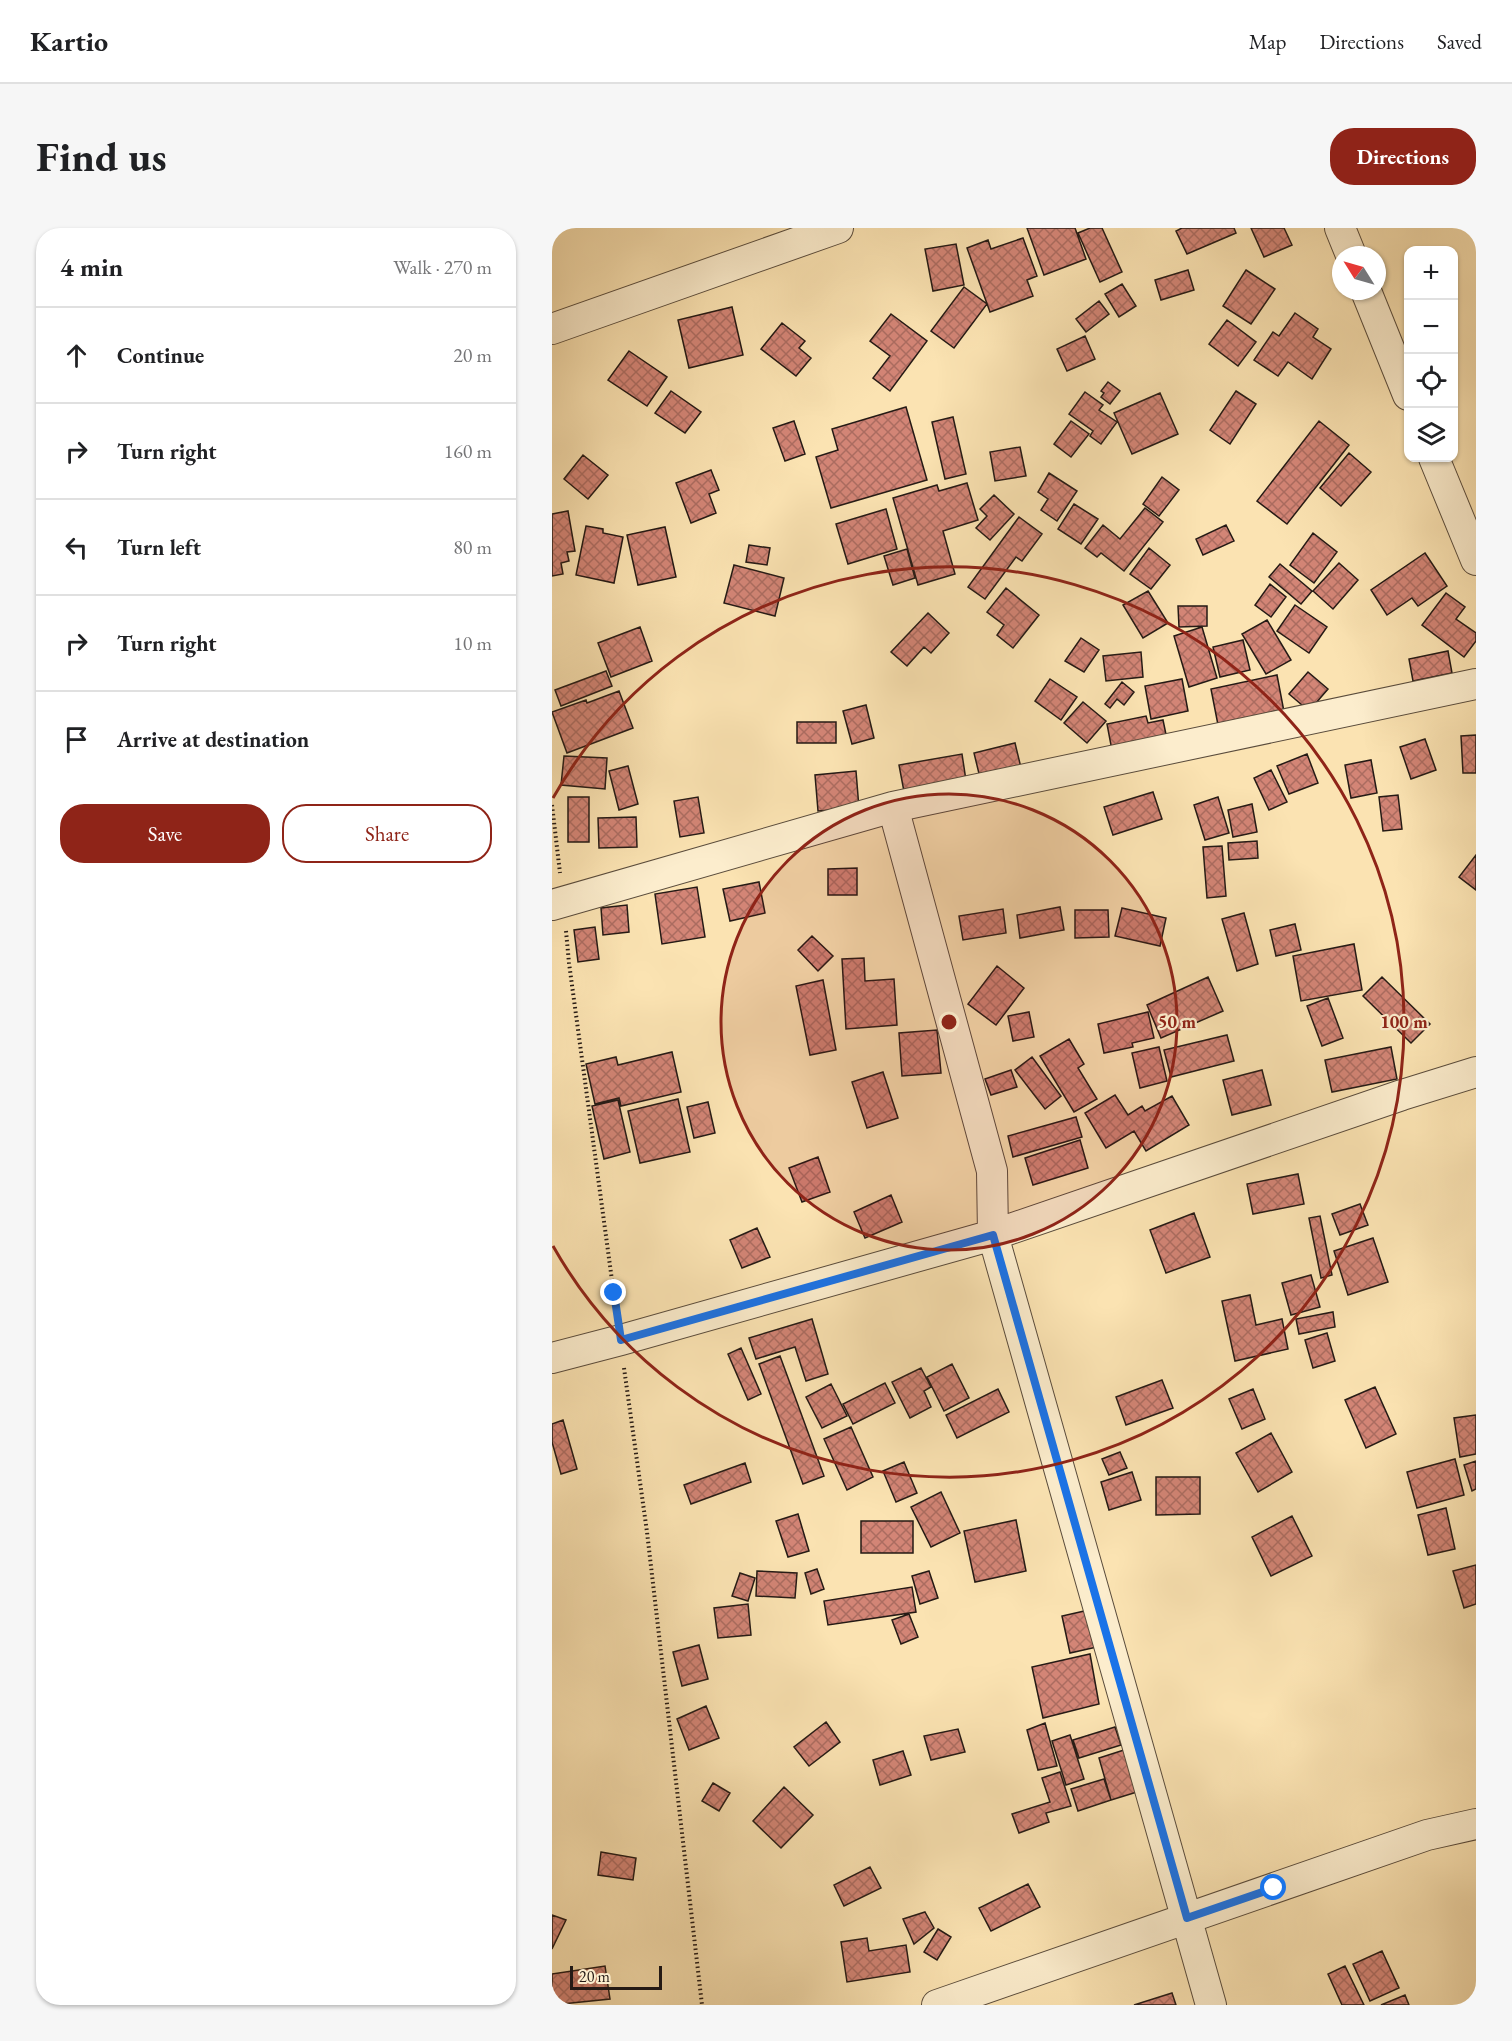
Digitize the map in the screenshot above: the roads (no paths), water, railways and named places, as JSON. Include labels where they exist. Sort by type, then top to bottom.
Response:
[{"type":"street","points":[[552,329],[838,228]]},
{"type":"street","points":[[1340,228],[1347,246]]},
{"type":"street","points":[[1370,300],[1404,385]]},
{"type":"street","points":[[1436,462],[1476,560]]},
{"type":"street","points":[[558,904],[893,807],[1476,684]]},
{"type":"street","points":[[893,807],[992,1171],[993,1235],[1211,2005]]},
{"type":"street","points":[[552,1358],[993,1235],[1402,1095],[1476,1072]]},
{"type":"street","points":[[937,2005],[1427,1835],[1476,1824]]}]
